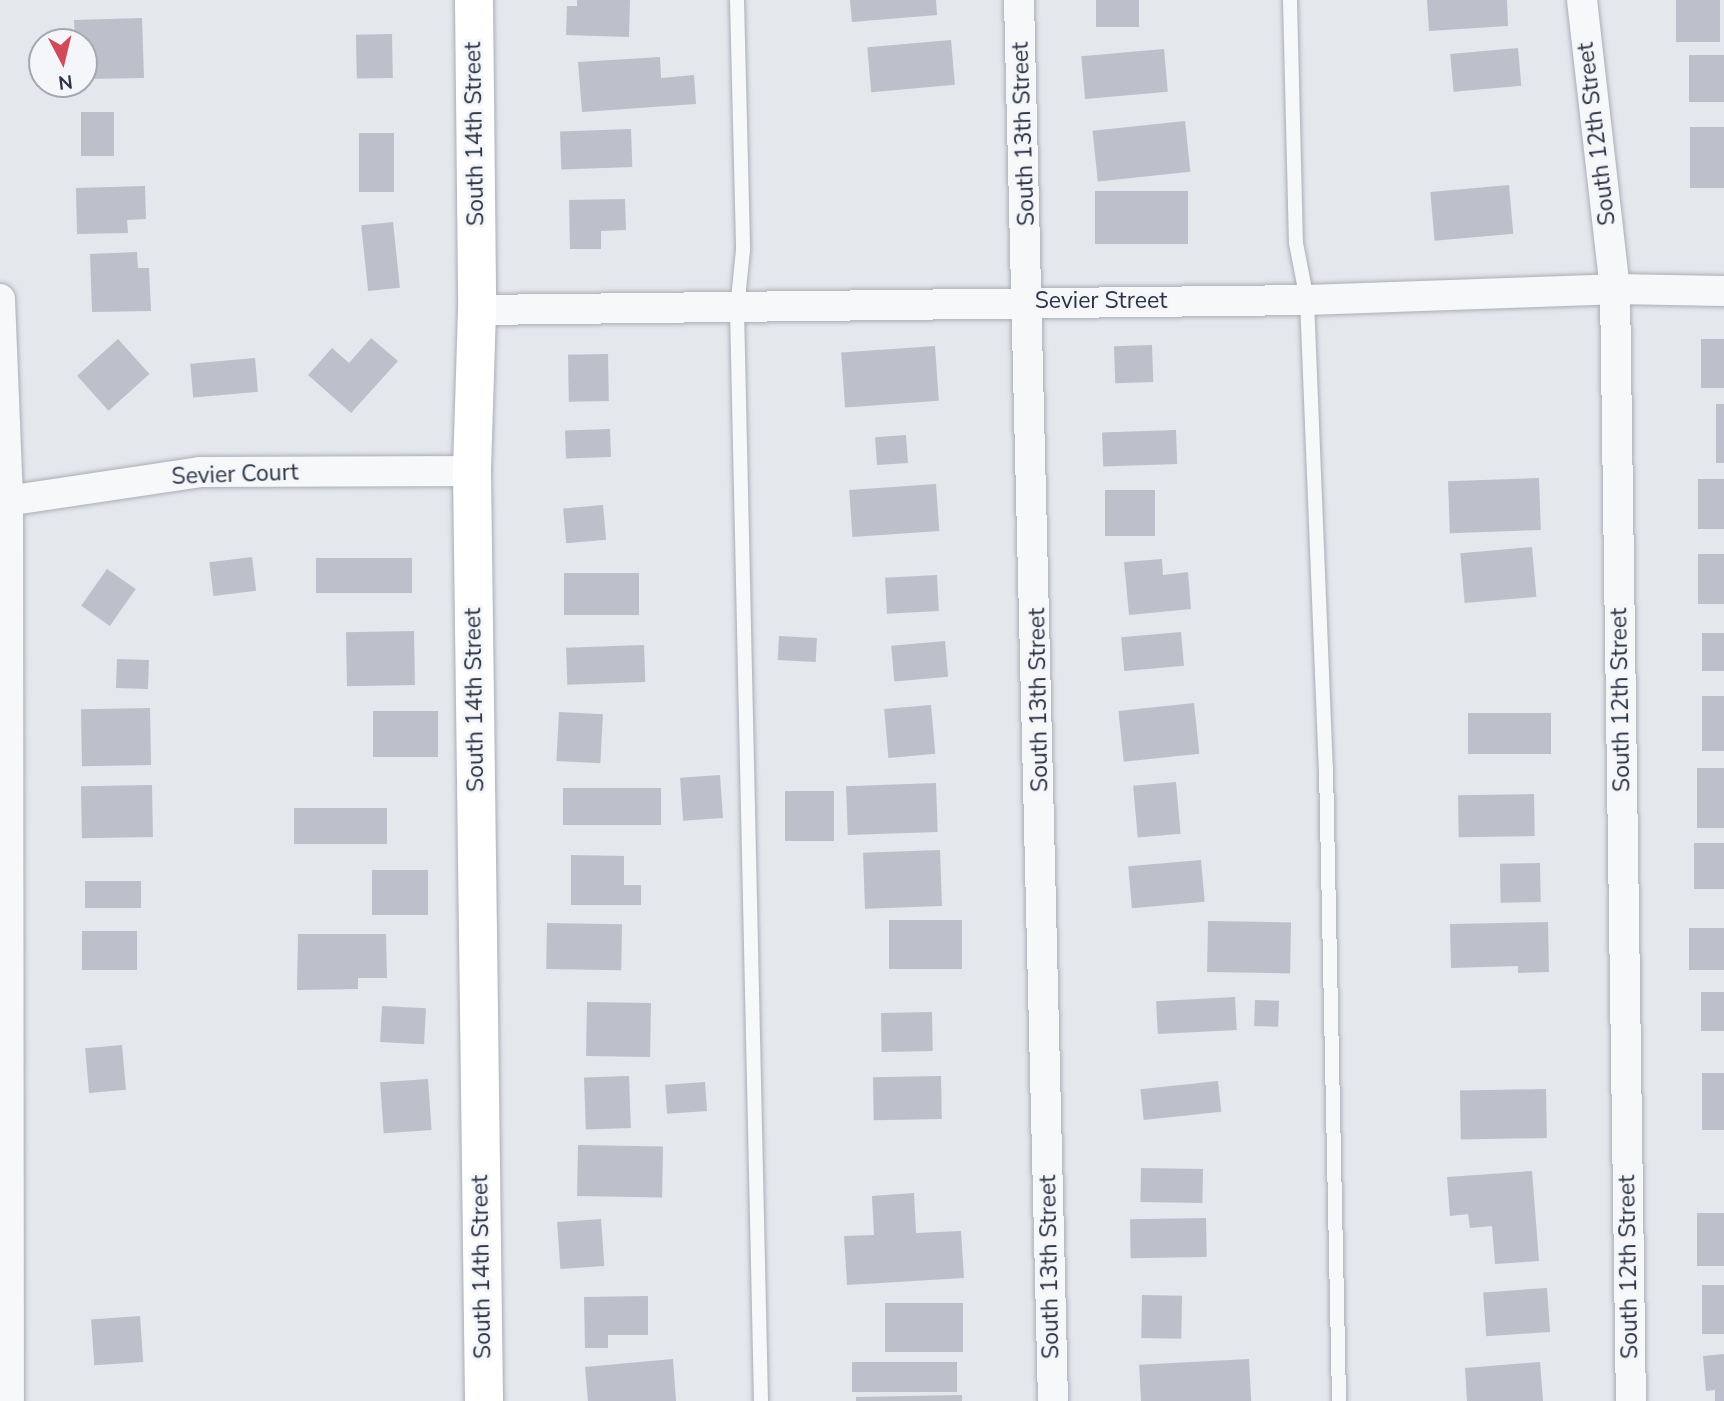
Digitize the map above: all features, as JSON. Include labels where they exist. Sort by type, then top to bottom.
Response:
[{"type":"street","name":"South 14th Street","points":[[474,0],[477,310],[472,471],[484,1401]]},
{"type":"street","name":"South 13th Street","points":[[1019,0],[1029,302],[1053,1401]]},
{"type":"street","name":"South 12th Street","points":[[1582,0],[1615,289],[1631,1401]]},
{"type":"street","name":"Sevier Street","points":[[477,310],[737,309],[1029,302],[1307,300],[1615,289],[1724,291]]},
{"type":"street","points":[[0,299],[4,501],[3,1134],[9,1401]]},
{"type":"street","name":"Sevier Court","points":[[4,501],[200,472],[472,471]]},
{"type":"lane","points":[[737,0],[743,250],[737,309],[761,1401]]},
{"type":"lane","points":[[1290,0],[1296,243],[1307,300],[1326,768],[1339,1401]]},
{"type":"building","points":[[577,0],[630,0],[629,37],[566,35],[567,6],[577,6]]},
{"type":"building","points":[[850,0],[936,0],[937,15],[852,22]]},
{"type":"building","points":[[1096,0],[1139,0],[1139,27],[1096,27]]},
{"type":"building","points":[[1427,0],[1507,0],[1508,26],[1429,31]]},
{"type":"building","points":[[1676,0],[1720,0],[1720,42],[1676,42]]},
{"type":"building","points":[[142,18],[144,78],[98,79],[98,28],[74,28],[74,20]]},
{"type":"building","points":[[392,34],[393,78],[357,79],[356,35]]},
{"type":"building","points":[[951,40],[955,85],[871,92],[867,47]]},
{"type":"building","points":[[1518,48],[1521,86],[1454,92],[1450,54]]},
{"type":"building","points":[[1164,49],[1168,92],[1085,99],[1081,56]]},
{"type":"building","points":[[1689,55],[1724,55],[1724,102],[1689,102]]},
{"type":"building","points":[[660,57],[661,78],[694,75],[696,104],[582,112],[578,62]]},
{"type":"building","points":[[81,112],[114,112],[114,156],[81,156]]},
{"type":"building","points":[[1185,121],[1190,172],[1098,181],[1093,131]]},
{"type":"building","points":[[1690,127],[1724,127],[1724,188],[1690,188]]},
{"type":"building","points":[[631,129],[632,167],[561,169],[560,131]]},
{"type":"building","points":[[359,133],[394,133],[394,192],[359,192]]},
{"type":"building","points":[[1509,185],[1513,234],[1435,241],[1430,192]]},
{"type":"building","points":[[145,186],[146,219],[127,220],[128,233],[77,234],[76,188]]},
{"type":"building","points":[[1095,191],[1188,191],[1188,244],[1095,244]]},
{"type":"building","points":[[625,199],[626,230],[601,231],[601,249],[570,249],[569,200]]},
{"type":"building","points":[[393,222],[400,288],[368,291],[361,225]]},
{"type":"building","points":[[137,252],[138,268],[149,268],[151,311],[92,312],[90,254]]},
{"type":"building","points":[[371,338],[398,361],[351,413],[308,375],[332,348],[349,363]]},
{"type":"building","points":[[118,339],[149,374],[109,411],[77,376]]},
{"type":"building","points":[[1701,339],[1724,339],[1724,388],[1701,388]]},
{"type":"building","points":[[1152,345],[1153,382],[1115,383],[1114,346]]},
{"type":"building","points":[[935,346],[939,401],[845,407],[841,353]]},
{"type":"building","points":[[608,354],[609,401],[569,402],[568,355]]},
{"type":"building","points":[[255,358],[258,392],[193,398],[190,364]]},
{"type":"building","points":[[1716,404],[1724,404],[1724,463],[1716,463]]},
{"type":"building","points":[[610,429],[611,457],[566,459],[565,431]]},
{"type":"building","points":[[1176,430],[1177,464],[1103,467],[1102,433]]},
{"type":"building","points":[[906,435],[908,463],[877,465],[875,437]]},
{"type":"building","points":[[1539,478],[1541,530],[1450,533],[1448,481]]},
{"type":"building","points":[[1698,479],[1724,479],[1724,529],[1698,529]]},
{"type":"building","points":[[936,484],[939,531],[852,537],[849,490]]},
{"type":"building","points":[[1105,490],[1155,490],[1155,536],[1105,536]]},
{"type":"building","points":[[603,505],[606,540],[566,543],[563,508]]},
{"type":"building","points":[[1532,547],[1536,597],[1465,603],[1460,553]]},
{"type":"building","points":[[1698,554],[1724,554],[1724,604],[1698,604]]},
{"type":"building","points":[[252,557],[256,591],[213,596],[209,562]]},
{"type":"building","points":[[316,558],[412,558],[412,593],[316,593]]},
{"type":"building","points":[[1162,559],[1163,575],[1188,572],[1191,609],[1129,615],[1124,562]]},
{"type":"building","points":[[107,569],[136,589],[110,626],[81,606]]},
{"type":"building","points":[[564,573],[639,573],[639,615],[564,615]]},
{"type":"building","points":[[937,575],[939,611],[887,614],[885,578]]},
{"type":"building","points":[[414,631],[415,685],[347,686],[346,632]]},
{"type":"building","points":[[1181,632],[1184,666],[1124,671],[1121,637]]},
{"type":"building","points":[[1702,633],[1724,633],[1724,671],[1702,671]]},
{"type":"building","points":[[779,636],[817,638],[816,662],[778,660]]},
{"type":"building","points":[[945,641],[948,677],[894,682],[891,646]]},
{"type":"building","points":[[644,645],[645,682],[567,685],[566,648]]},
{"type":"building","points":[[117,659],[149,660],[148,689],[116,688]]},
{"type":"building","points":[[1702,696],[1724,696],[1724,751],[1702,751]]},
{"type":"building","points":[[1194,703],[1199,754],[1124,762],[1118,711]]},
{"type":"building","points":[[931,705],[935,754],[888,758],[884,709]]},
{"type":"building","points":[[150,708],[151,765],[82,766],[81,709]]},
{"type":"building","points":[[373,711],[438,711],[438,757],[373,757]]},
{"type":"building","points":[[559,712],[603,714],[600,763],[556,761]]},
{"type":"building","points":[[1468,713],[1551,713],[1551,754],[1468,754]]},
{"type":"building","points":[[1697,768],[1724,768],[1724,828],[1697,828]]},
{"type":"building","points":[[720,775],[723,818],[683,821],[680,778]]},
{"type":"building","points":[[1176,782],[1181,834],[1138,838],[1133,786]]},
{"type":"building","points":[[936,783],[938,832],[848,835],[846,786]]},
{"type":"building","points":[[152,785],[153,837],[82,838],[81,786]]},
{"type":"building","points":[[563,788],[661,788],[661,825],[563,825]]},
{"type":"building","points":[[785,791],[834,791],[834,841],[785,841]]},
{"type":"building","points":[[1534,794],[1535,836],[1459,837],[1458,795]]},
{"type":"building","points":[[294,808],[387,808],[387,844],[294,844]]},
{"type":"building","points":[[1694,843],[1724,843],[1724,889],[1694,889]]},
{"type":"building","points":[[940,850],[942,906],[865,909],[863,853]]},
{"type":"building","points":[[571,855],[624,856],[624,885],[641,885],[641,905],[571,905]]},
{"type":"building","points":[[1201,860],[1205,902],[1132,908],[1128,866]]},
{"type":"building","points":[[1540,863],[1541,902],[1501,903],[1500,864]]},
{"type":"building","points":[[372,870],[428,870],[428,915],[372,915]]},
{"type":"building","points":[[85,881],[141,881],[141,908],[85,908]]},
{"type":"building","points":[[889,920],[962,920],[962,969],[889,969]]},
{"type":"building","points":[[1208,921],[1291,922],[1290,973],[1207,972]]},
{"type":"building","points":[[1548,922],[1549,972],[1518,973],[1518,966],[1451,968],[1450,924]]},
{"type":"building","points":[[547,923],[622,924],[621,970],[546,969]]},
{"type":"building","points":[[1689,928],[1724,928],[1724,970],[1689,970]]},
{"type":"building","points":[[82,931],[137,931],[137,970],[82,970]]},
{"type":"building","points":[[298,934],[386,934],[387,978],[358,978],[358,989],[297,990]]},
{"type":"building","points":[[1701,992],[1724,992],[1724,1031],[1701,1031]]},
{"type":"building","points":[[1235,997],[1237,1030],[1158,1034],[1156,1001]]},
{"type":"building","points":[[1255,1000],[1279,1001],[1278,1027],[1254,1026]]},
{"type":"building","points":[[587,1002],[651,1003],[650,1057],[586,1056]]},
{"type":"building","points":[[382,1006],[426,1008],[424,1044],[380,1042]]},
{"type":"building","points":[[932,1012],[933,1051],[882,1052],[881,1013]]},
{"type":"building","points":[[122,1045],[126,1090],[89,1093],[85,1048]]},
{"type":"building","points":[[1702,1073],[1724,1073],[1724,1130],[1702,1130]]},
{"type":"building","points":[[629,1076],[631,1128],[586,1130],[584,1078]]},
{"type":"building","points":[[941,1076],[942,1119],[874,1120],[873,1077]]},
{"type":"building","points":[[428,1079],[432,1130],[384,1133],[380,1082]]},
{"type":"building","points":[[1218,1081],[1221,1112],[1144,1120],[1140,1089]]},
{"type":"building","points":[[705,1082],[707,1111],[667,1114],[665,1085]]},
{"type":"building","points":[[1546,1089],[1547,1138],[1461,1139],[1460,1091]]},
{"type":"building","points":[[578,1145],[663,1146],[662,1197],[577,1196]]},
{"type":"building","points":[[1141,1168],[1203,1169],[1202,1203],[1140,1202]]},
{"type":"building","points":[[1532,1171],[1539,1261],[1495,1264],[1492,1226],[1470,1228],[1468,1214],[1450,1216],[1447,1177]]},
{"type":"building","points":[[914,1193],[916,1233],[961,1231],[964,1278],[847,1285],[844,1236],[874,1235],[872,1196]]},
{"type":"building","points":[[1697,1213],[1724,1213],[1724,1266],[1697,1266]]},
{"type":"building","points":[[1206,1218],[1207,1257],[1131,1258],[1130,1219]]},
{"type":"building","points":[[601,1219],[604,1266],[560,1269],[557,1222]]},
{"type":"building","points":[[1702,1285],[1724,1285],[1724,1334],[1702,1334]]},
{"type":"building","points":[[1547,1288],[1550,1332],[1486,1336],[1483,1292]]},
{"type":"building","points":[[1142,1295],[1182,1296],[1181,1339],[1141,1338]]},
{"type":"building","points":[[648,1296],[648,1335],[608,1335],[608,1348],[585,1348],[584,1297]]},
{"type":"building","points":[[885,1303],[963,1303],[963,1352],[885,1352]]},
{"type":"building","points":[[140,1316],[143,1362],[94,1365],[91,1319]]},
{"type":"building","points":[[1724,1354],[1724,1401],[1715,1401],[1715,1390],[1706,1391],[1703,1356]]},
{"type":"building","points":[[673,1359],[676,1401],[588,1401],[585,1367]]},
{"type":"building","points":[[1249,1359],[1251,1401],[1141,1401],[1139,1365]]},
{"type":"building","points":[[852,1362],[957,1362],[957,1392],[852,1392]]},
{"type":"building","points":[[1540,1362],[1543,1401],[1467,1401],[1465,1368]]},
{"type":"building","points":[[962,1395],[962,1401],[856,1401],[856,1397]]}]
